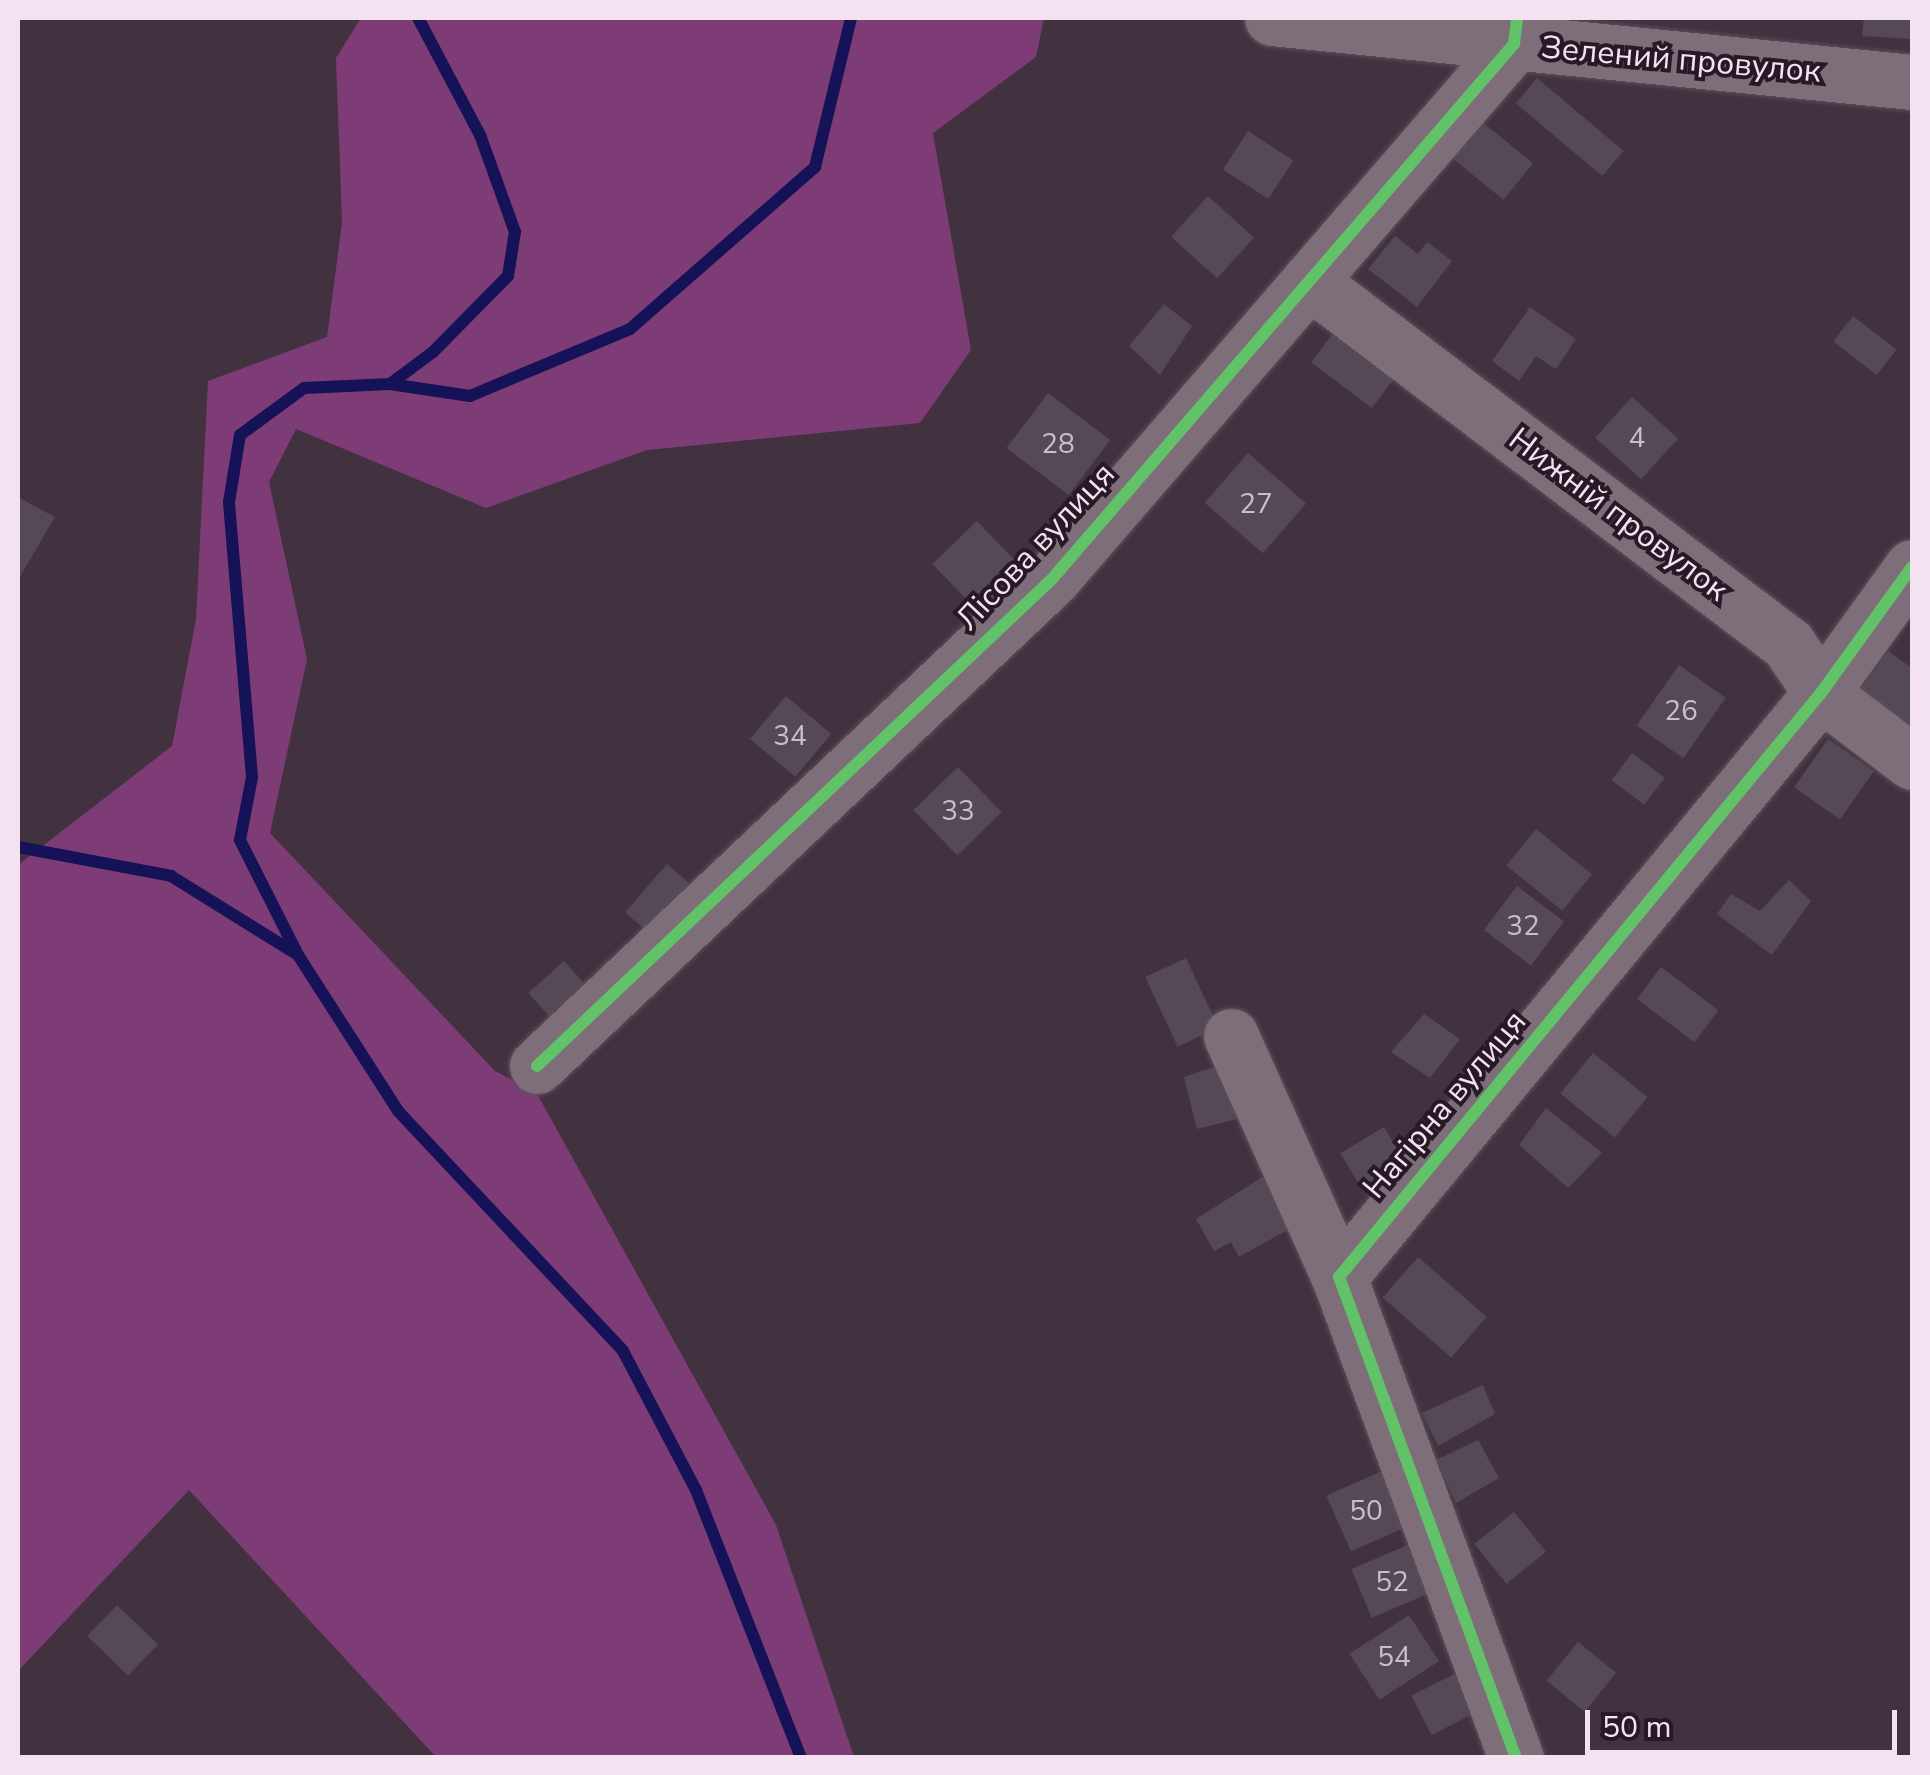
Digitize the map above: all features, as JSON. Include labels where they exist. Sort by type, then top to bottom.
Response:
[{"type":"street","name":"Зелений провулок","points":[[1272,18],[1515,31],[1912,82]]},
{"type":"street","name":"Лісова вулиця","points":[[537,1066],[1052,578],[1309,281],[1515,31]]},
{"type":"street","name":"Нижній провулок","points":[[1309,281],[1788,644],[1821,693],[1912,762]]},
{"type":"street","name":"Нагірна вулиця","points":[[1339,1277],[1821,693],[1912,567]]},
{"type":"street","points":[[1231,1036],[1339,1277],[1516,1758]]},
{"type":"shaded area","points":[[361,18],[1044,18],[1036,57],[933,133],[971,350],[920,423],[647,450],[486,508],[296,429],[269,482],[307,659],[270,833],[495,1071],[536,1092],[776,1525],[854,1757],[436,1757],[189,1490],[18,1671],[18,865],[172,746],[196,619],[208,381],[327,337],[342,223],[336,58]]},
{"type":"building","points":[[1864,18],[1912,18],[1912,39],[1862,36]]},
{"type":"building","points":[[1537,78],[1624,151],[1602,176],[1516,103]]},
{"type":"building","points":[[1481,121],[1533,163],[1503,200],[1451,158]]},
{"type":"building","points":[[1248,131],[1293,160],[1268,199],[1223,170]]},
{"type":"building","points":[[1208,196],[1254,237],[1217,278],[1171,237]]},
{"type":"building","points":[[1395,236],[1418,254],[1427,242],[1452,261],[1417,307],[1368,269]]},
{"type":"building","points":[[1164,304],[1192,326],[1160,375],[1129,346]]},
{"type":"building","points":[[1530,307],[1576,339],[1556,369],[1536,356],[1519,381],[1492,361]]},
{"type":"building","points":[[1853,316],[1896,350],[1877,375],[1833,341]]},
{"type":"building","points":[[1340,324],[1401,370],[1372,408],[1311,362]]},
{"type":"building","points":[[1048,393],[1110,440],[1069,495],[1006,448]]},
{"type":"building","points":[[1632,397],[1678,438],[1641,479],[1595,438]]},
{"type":"building","points":[[1248,453],[1306,504],[1263,553],[1205,503]]},
{"type":"building","points":[[18,497],[55,517],[18,580]]},
{"type":"building","points":[[977,521],[1014,559],[969,602],[932,564]]},
{"type":"building","points":[[1888,651],[1912,668],[1912,736],[1858,693]]},
{"type":"building","points":[[1679,665],[1726,698],[1683,758],[1637,726]]},
{"type":"building","points":[[786,696],[831,734],[795,777],[750,739]]},
{"type":"building","points":[[1828,739],[1874,771],[1840,819],[1794,787]]},
{"type":"building","points":[[1632,753],[1665,778],[1644,805],[1612,780]]},
{"type":"building","points":[[958,767],[1002,812],[957,855],[913,810]]},
{"type":"building","points":[[1536,829],[1592,874],[1562,911],[1506,866]]},
{"type":"building","points":[[667,864],[697,890],[655,939],[625,912]]},
{"type":"building","points":[[1789,880],[1811,901],[1772,955],[1717,914],[1731,894],[1760,911]]},
{"type":"building","points":[[1517,886],[1564,922],[1531,965],[1484,930]]},
{"type":"building","points":[[1186,958],[1219,1028],[1178,1047],[1145,977]]},
{"type":"building","points":[[564,961],[596,997],[560,1029],[528,993]]},
{"type":"building","points":[[1661,967],[1719,1010],[1694,1042],[1637,999]]},
{"type":"building","points":[[1424,1014],[1460,1039],[1430,1078],[1391,1052]]},
{"type":"building","points":[[1593,1053],[1647,1097],[1615,1137],[1560,1093]]},
{"type":"building","points":[[1223,1064],[1241,1118],[1197,1129],[1184,1077]]},
{"type":"building","points":[[1546,1108],[1602,1153],[1568,1188],[1519,1145]]},
{"type":"building","points":[[1384,1127],[1406,1163],[1362,1189],[1340,1153]]},
{"type":"building","points":[[1264,1176],[1295,1226],[1239,1257],[1231,1242],[1214,1251],[1196,1219]]},
{"type":"building","points":[[1418,1257],[1487,1317],[1451,1357],[1383,1298]]},
{"type":"building","points":[[1483,1385],[1495,1414],[1438,1446],[1422,1413]]},
{"type":"building","points":[[1478,1440],[1499,1478],[1456,1503],[1436,1460]]},
{"type":"building","points":[[1382,1471],[1407,1527],[1351,1552],[1326,1496]]},
{"type":"building","points":[[1514,1512],[1546,1552],[1506,1584],[1474,1544]]},
{"type":"building","points":[[1410,1544],[1431,1593],[1372,1618],[1351,1569]]},
{"type":"building","points":[[117,1605],[158,1645],[128,1676],[87,1636]]},
{"type":"building","points":[[1409,1615],[1439,1661],[1379,1700],[1349,1654]]},
{"type":"building","points":[[1578,1642],[1616,1673],[1585,1712],[1547,1681]]},
{"type":"building","points":[[1464,1669],[1484,1708],[1431,1735],[1411,1696]]},
{"type":"waterway","points":[[390,384],[433,352],[508,276],[515,232],[480,135],[418,18]]},
{"type":"waterway","points":[[298,955],[240,840],[252,777],[229,502],[240,435],[304,388],[390,384],[470,396],[630,329],[815,167],[851,18]]},
{"type":"waterway","points":[[18,847],[171,876],[298,955],[398,1111],[623,1351],[696,1490],[801,1758]]},
{"type":"cycle path","points":[[537,1066],[1052,579],[1514,44],[1517,18]]},
{"type":"cycle path","points":[[1516,1758],[1339,1277],[1821,693],[1912,567]]}]
